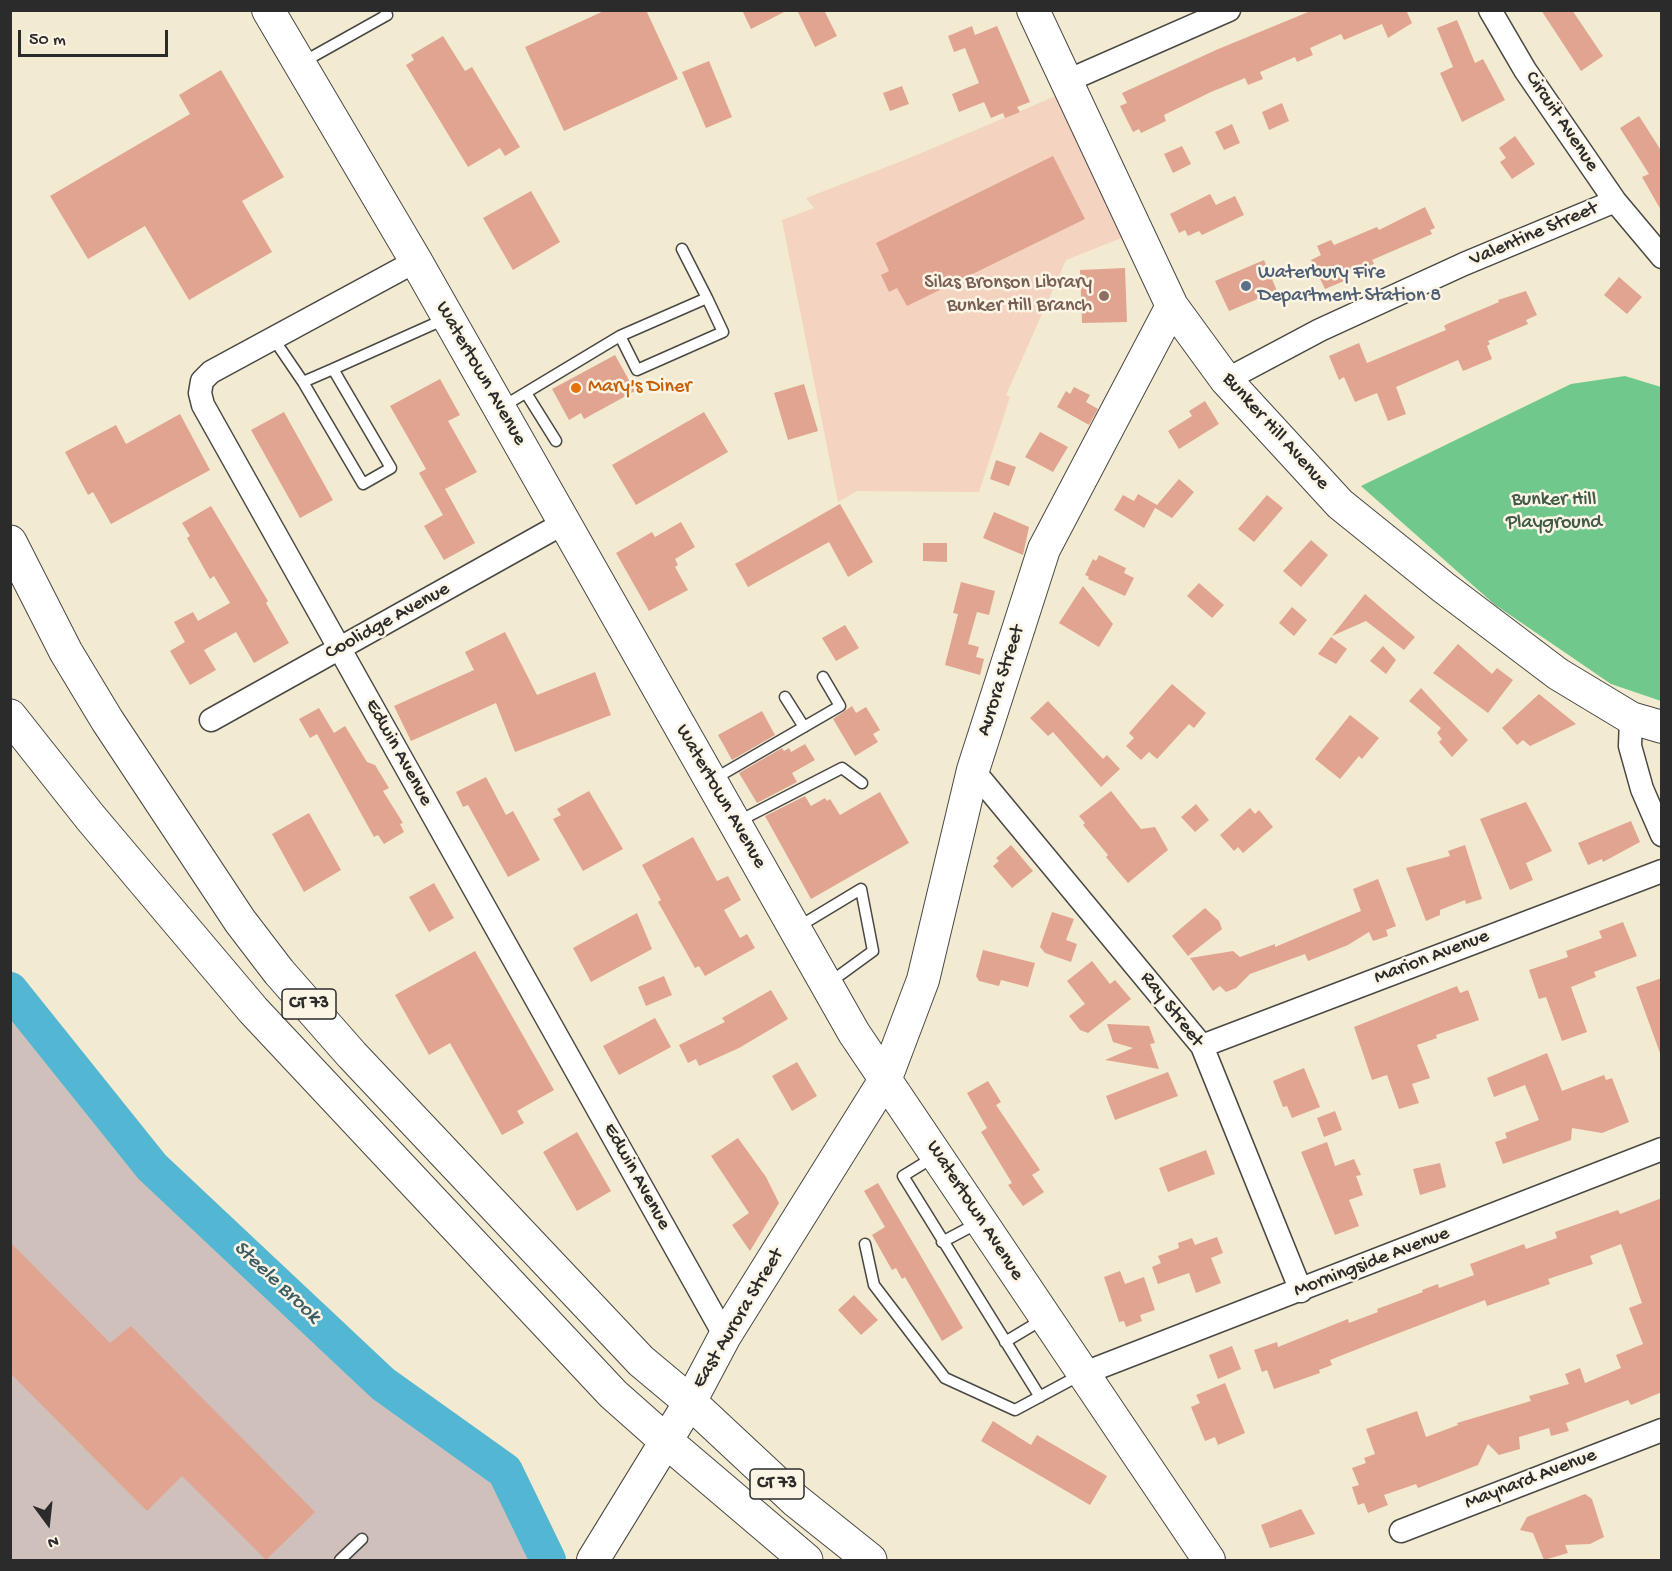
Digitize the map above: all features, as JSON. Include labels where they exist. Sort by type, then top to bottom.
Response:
[{"type":"main road","name":"Watertown Avenue","points":[[268,10],[416,261],[854,1033],[1209,1560]]},
{"type":"main road","name":"Bunker Hill Avenue","points":[[1033,10],[1172,306],[1226,380],[1340,504],[1443,587],[1558,674],[1631,718],[1662,727]]},
{"type":"main road","name":"Aurora Street","points":[[886,1078],[923,980],[973,770],[1044,549],[1172,306]]},
{"type":"main road","name":"CT 73","points":[[10,542],[66,652],[107,720],[240,921],[279,972],[352,1055],[641,1361],[690,1402],[795,1500],[870,1560]]},
{"type":"main road","name":"CT 73","points":[[10,716],[90,817],[253,1011],[613,1394],[806,1560]]},
{"type":"main road","name":"East Aurora Street","points":[[594,1558],[690,1402],[725,1336],[886,1078]]},
{"type":"street","points":[[1067,81],[1229,10]]},
{"type":"street","name":"Circuit Avenue","points":[[1490,10],[1525,70],[1615,201],[1662,257]]},
{"type":"street","name":"Valentine Street","points":[[1226,380],[1320,330],[1464,264],[1615,201]]},
{"type":"street","name":"Edwin Avenue","points":[[416,261],[212,372],[202,381],[200,393],[203,405],[725,1336]]},
{"type":"street","name":"Coolidge Avenue","points":[[211,720],[564,523]]},
{"type":"street","points":[[1631,718],[1630,746],[1642,789],[1662,835]]},
{"type":"street","name":"Ray Street","points":[[973,770],[1202,1046],[1301,1291]]},
{"type":"street","name":"Marion Avenue","points":[[1202,1046],[1662,871]]},
{"type":"street","name":"Morningside Avenue","points":[[1082,1374],[1301,1291],[1662,1149]]},
{"type":"street","name":"Maynard Avenue","points":[[1401,1531],[1662,1430]]},
{"type":"lane","points":[[300,64],[389,12]]},
{"type":"lane","points":[[620,336],[637,370],[723,332],[682,249]]},
{"type":"lane","points":[[499,409],[620,336],[707,298]]},
{"type":"lane","points":[[303,382],[448,318]]},
{"type":"lane","points":[[273,338],[303,382],[363,484],[391,468],[333,369]]},
{"type":"lane","points":[[526,393],[556,441]]},
{"type":"lane","points":[[711,781],[840,706],[823,677]]},
{"type":"lane","points":[[785,696],[804,727]]},
{"type":"lane","points":[[734,823],[842,768],[862,783]]},
{"type":"lane","points":[[795,930],[861,889],[873,951],[826,985]]},
{"type":"lane","points":[[938,1156],[903,1176],[1040,1397]]},
{"type":"lane","points":[[942,1242],[981,1222]]},
{"type":"lane","points":[[865,1245],[874,1285],[945,1378],[1015,1410],[1082,1374]]},
{"type":"lane","points":[[1005,1342],[1045,1318]]},
{"type":"lane","points":[[340,1560],[362,1539]]},
{"type":"shaded area","points":[[1056,96],[1124,237],[1066,260],[1006,395],[1010,397],[979,492],[857,491],[838,502],[782,220],[814,208],[806,198],[907,159]]},
{"type":"shaded area","points":[[10,990],[152,1167],[383,1384],[505,1471],[548,1560],[11,1560]]},
{"type":"green space","name":"Bunker Hill Playground","points":[[1625,376],[1661,387],[1661,701],[1611,684],[1494,604],[1361,486],[1571,384]]},
{"type":"building","points":[[606,10],[646,10],[678,79],[564,131],[525,47]]},
{"type":"building","points":[[742,10],[788,10],[751,29]]},
{"type":"building","points":[[797,10],[824,10],[837,36],[815,47]]},
{"type":"building","points":[[1313,10],[1411,10],[1407,12],[1412,23],[1388,38],[1382,24],[1344,40],[1341,34],[1310,48],[1313,55],[1297,62],[1295,57],[1260,72],[1263,79],[1248,85],[1245,78],[1164,115],[1166,121],[1141,133],[1139,129],[1133,132],[1120,106],[1127,103],[1122,93],[1216,50]]},
{"type":"building","points":[[1541,10],[1572,10],[1603,56],[1581,71]]},
{"type":"building","points":[[1457,20],[1475,63],[1483,59],[1505,100],[1462,122],[1440,73],[1453,67],[1437,28]]},
{"type":"building","points":[[972,26],[975,35],[997,26],[1030,102],[1017,107],[1020,112],[1005,118],[1003,113],[991,118],[984,102],[959,112],[952,94],[979,83],[965,48],[954,52],[948,36]]},
{"type":"building","points":[[443,36],[465,71],[472,67],[520,147],[505,156],[500,148],[468,167],[406,65],[414,60],[411,55]]},
{"type":"building","points":[[709,61],[732,117],[706,128],[682,72]]},
{"type":"building","points":[[221,70],[284,177],[242,201],[272,252],[189,300],[145,226],[88,259],[50,196],[190,114],[179,95]]},
{"type":"building","points":[[902,86],[909,104],[890,111],[883,93]]},
{"type":"building","points":[[1282,103],[1289,121],[1269,130],[1262,112]]},
{"type":"building","points":[[1639,116],[1662,152],[1662,212],[1642,177],[1649,174],[1620,128]]},
{"type":"building","points":[[1232,124],[1240,143],[1224,150],[1215,132]]},
{"type":"building","points":[[1515,136],[1535,164],[1512,179],[1500,162],[1506,158],[1499,148]]},
{"type":"building","points":[[1182,146],[1191,164],[1173,173],[1164,154]]},
{"type":"building","points":[[1053,156],[1085,219],[907,306],[897,288],[889,292],[881,275],[889,271],[876,243]]},
{"type":"building","points":[[531,191],[560,242],[513,270],[483,218]]},
{"type":"building","points":[[1210,194],[1216,205],[1235,196],[1244,215],[1202,235],[1199,231],[1188,236],[1185,230],[1179,233],[1170,214]]},
{"type":"building","points":[[1425,207],[1435,228],[1430,230],[1432,234],[1372,260],[1374,264],[1347,274],[1349,279],[1325,289],[1311,260],[1321,255],[1317,246],[1331,240],[1334,245],[1377,227],[1379,230]]},
{"type":"building","name":"Waterbury Fire Department Station 8","points":[[1264,260],[1277,291],[1229,311],[1215,281]]},
{"type":"building","name":"Silas Bronson Library Bunker Hill Branch","points":[[1125,268],[1127,322],[1082,323],[1080,270]]},
{"type":"building","points":[[1619,277],[1642,297],[1627,314],[1604,295]]},
{"type":"building","points":[[1526,291],[1537,315],[1526,320],[1528,324],[1488,341],[1490,344],[1487,346],[1492,359],[1463,371],[1458,360],[1396,387],[1406,414],[1388,421],[1377,393],[1355,402],[1344,377],[1339,380],[1329,356],[1359,343],[1367,363],[1446,330],[1444,326],[1447,324],[1499,302],[1498,300]]},
{"type":"building","points":[[615,355],[635,391],[584,419],[581,413],[569,420],[552,389]]},
{"type":"building","points":[[440,379],[460,415],[448,421],[477,472],[445,489],[475,543],[444,560],[424,526],[443,515],[419,473],[426,469],[390,406]]},
{"type":"building","points":[[804,384],[818,431],[788,440],[774,393]]},
{"type":"building","points":[[1074,387],[1090,395],[1086,402],[1098,409],[1089,425],[1057,407],[1066,391],[1070,394]]},
{"type":"building","points":[[1205,401],[1219,424],[1179,449],[1168,431],[1192,416],[1189,411]]},
{"type":"building","points":[[284,412],[333,500],[300,518],[251,430]]},
{"type":"building","points":[[704,412],[728,452],[636,505],[612,465]]},
{"type":"building","points":[[180,414],[210,470],[111,524],[93,492],[88,495],[65,452],[116,425],[126,444]]},
{"type":"building","points":[[1040,432],[1068,447],[1053,472],[1025,457]]},
{"type":"building","points":[[996,460],[1016,467],[1009,486],[990,479]]},
{"type":"building","points":[[1179,479],[1194,492],[1172,518],[1155,508],[1144,528],[1114,510],[1123,495],[1134,501],[1138,494],[1157,505]]},
{"type":"building","points":[[1267,495],[1283,508],[1254,542],[1238,529]]},
{"type":"building","points":[[840,504],[873,562],[848,577],[829,542],[748,587],[735,564]]},
{"type":"building","points":[[211,506],[268,601],[266,603],[289,643],[254,663],[236,632],[204,650],[216,670],[190,685],[170,651],[185,642],[174,622],[193,612],[198,621],[230,603],[214,576],[210,579],[187,538],[190,536],[182,523]]},
{"type":"building","points":[[994,512],[1029,527],[1023,555],[983,538]]},
{"type":"building","points":[[681,522],[695,547],[675,559],[678,565],[675,567],[688,590],[649,611],[616,553],[652,532],[655,537]]},
{"type":"building","points":[[1311,540],[1328,555],[1301,587],[1283,571]]},
{"type":"building","points":[[923,543],[947,543],[947,562],[923,561]]},
{"type":"building","points":[[1099,555],[1126,568],[1124,573],[1134,578],[1125,596],[1088,579],[1089,577],[1085,575],[1093,559],[1096,561]]},
{"type":"building","points":[[961,582],[995,591],[989,615],[977,612],[968,644],[979,647],[976,657],[984,659],[980,675],[945,665],[958,614],[953,613]]},
{"type":"building","points":[[1199,583],[1224,605],[1212,618],[1187,596]]},
{"type":"building","points":[[1083,586],[1113,624],[1099,647],[1059,623]]},
{"type":"building","points":[[1365,594],[1415,637],[1404,650],[1366,621],[1332,636]]},
{"type":"building","points":[[1292,607],[1307,620],[1294,636],[1279,623]]},
{"type":"building","points":[[845,625],[859,648],[836,661],[822,638]]},
{"type":"building","points":[[505,632],[537,695],[595,672],[611,715],[515,752],[496,703],[411,741],[394,706],[474,670],[465,652]]},
{"type":"building","points":[[1331,637],[1347,649],[1336,664],[1318,654]]},
{"type":"building","points":[[1458,644],[1492,674],[1497,668],[1513,680],[1488,713],[1433,673]]},
{"type":"building","points":[[1383,646],[1396,660],[1386,674],[1370,661]]},
{"type":"building","points":[[1172,684],[1206,713],[1194,728],[1189,724],[1157,759],[1149,752],[1141,760],[1126,746],[1134,738],[1129,733]]},
{"type":"building","points":[[1421,688],[1468,740],[1452,757],[1439,742],[1442,739],[1437,733],[1441,728],[1409,701]]},
{"type":"building","points":[[1539,694],[1576,724],[1530,746],[1523,740],[1517,745],[1502,728]]},
{"type":"building","points":[[1048,701],[1103,759],[1107,755],[1120,769],[1101,787],[1053,732],[1048,736],[1030,718]]},
{"type":"building","points":[[852,706],[856,713],[866,707],[880,730],[873,734],[878,742],[855,756],[833,719]]},
{"type":"building","points":[[319,708],[334,733],[345,726],[367,762],[375,765],[389,788],[383,791],[403,823],[400,824],[404,832],[384,844],[378,835],[374,837],[317,734],[310,738],[299,719]]},
{"type":"building","points":[[762,711],[775,735],[732,760],[718,735]]},
{"type":"building","points":[[1350,715],[1379,738],[1362,759],[1359,756],[1340,779],[1315,759]]},
{"type":"building","points":[[805,744],[815,760],[792,773],[797,782],[757,803],[739,773],[782,748],[784,751],[789,748],[791,752]]},
{"type":"building","points":[[486,777],[506,815],[513,811],[540,860],[508,877],[468,805],[463,807],[456,792]]},
{"type":"building","points":[[589,791],[623,849],[583,871],[553,819],[561,815],[557,809]]},
{"type":"building","points":[[1111,791],[1141,829],[1155,827],[1168,850],[1128,883],[1106,857],[1108,855],[1083,825],[1085,823],[1079,816]]},
{"type":"building","points":[[880,792],[909,843],[811,899],[765,816],[805,796],[811,806],[825,798],[827,801],[830,799],[840,815]]},
{"type":"building","points":[[1526,802],[1552,851],[1526,863],[1533,880],[1510,890],[1480,819]]},
{"type":"building","points":[[1196,804],[1209,820],[1195,832],[1181,817]]},
{"type":"building","points":[[1250,808],[1255,814],[1259,810],[1273,827],[1243,853],[1238,847],[1234,851],[1220,835]]},
{"type":"building","points":[[309,813],[341,870],[304,892],[272,834]]},
{"type":"building","points":[[1631,821],[1640,842],[1603,862],[1602,859],[1588,865],[1578,843]]},
{"type":"building","points":[[693,837],[717,881],[728,876],[741,900],[724,910],[740,938],[747,934],[755,948],[705,976],[699,966],[695,968],[658,902],[661,900],[642,865]]},
{"type":"building","points":[[1011,845],[1033,871],[1012,888],[993,866],[999,861],[996,858]]},
{"type":"building","points":[[1465,845],[1482,899],[1466,904],[1465,900],[1440,910],[1440,915],[1426,921],[1406,868],[1450,856],[1448,851]]},
{"type":"building","points":[[1378,879],[1396,926],[1386,930],[1388,936],[1373,941],[1369,932],[1348,945],[1308,961],[1305,954],[1250,974],[1236,988],[1226,992],[1220,986],[1213,991],[1190,958],[1233,951],[1240,957],[1275,944],[1275,947],[1361,911],[1353,889]]},
{"type":"building","points":[[434,883],[454,918],[429,932],[409,897]]},
{"type":"building","points":[[1205,908],[1219,921],[1222,929],[1188,956],[1172,936]]},
{"type":"building","points":[[1052,912],[1074,919],[1066,940],[1077,944],[1071,962],[1045,953],[1040,947]]},
{"type":"building","points":[[637,913],[652,949],[591,982],[573,948]]},
{"type":"building","points":[[1623,922],[1637,956],[1594,972],[1596,977],[1571,987],[1587,1032],[1562,1041],[1546,997],[1539,999],[1529,970],[1568,957],[1566,951],[1602,938],[1599,931]]},
{"type":"building","points":[[983,950],[1035,963],[1028,987],[1001,980],[999,986],[979,981],[976,976]]},
{"type":"building","points":[[475,951],[554,1090],[517,1111],[524,1123],[502,1135],[450,1043],[429,1055],[395,995]]},
{"type":"building","points":[[1092,961],[1110,984],[1115,980],[1131,999],[1088,1033],[1080,1030],[1069,1016],[1085,1004],[1067,981]]},
{"type":"building","points":[[664,976],[672,995],[646,1006],[638,987]]},
{"type":"building","points":[[1662,978],[1662,1052],[1660,1053],[1636,987]]},
{"type":"building","points":[[1457,986],[1460,993],[1468,990],[1479,1020],[1436,1035],[1437,1038],[1417,1045],[1430,1078],[1412,1084],[1419,1103],[1399,1109],[1387,1075],[1372,1080],[1354,1027]]},
{"type":"building","points":[[771,990],[788,1019],[739,1048],[699,1066],[696,1059],[688,1063],[679,1045],[725,1022],[722,1018]]},
{"type":"building","points":[[655,1018],[671,1047],[619,1075],[603,1046]]},
{"type":"building","points":[[1107,1024],[1149,1026],[1155,1043],[1150,1044],[1159,1069],[1105,1060],[1133,1048],[1113,1042]]},
{"type":"building","points":[[1547,1053],[1562,1091],[1604,1075],[1606,1080],[1612,1078],[1629,1122],[1602,1133],[1572,1128],[1571,1140],[1503,1164],[1495,1142],[1507,1138],[1505,1133],[1539,1120],[1525,1085],[1494,1097],[1487,1078]]},
{"type":"building","points":[[797,1062],[817,1096],[792,1111],[772,1076]]},
{"type":"building","points":[[1304,1068],[1320,1107],[1292,1118],[1287,1106],[1283,1107],[1273,1081]]},
{"type":"building","points":[[1168,1072],[1178,1096],[1115,1120],[1106,1096]]},
{"type":"building","points":[[988,1081],[1001,1102],[996,1105],[1040,1170],[1032,1175],[1044,1192],[1023,1206],[1008,1185],[1012,1183],[981,1132],[987,1128],[967,1093]]},
{"type":"building","points":[[1335,1111],[1342,1130],[1324,1137],[1317,1118]]},
{"type":"building","points":[[577,1132],[611,1191],[577,1211],[543,1152]]},
{"type":"building","points":[[738,1138],[766,1177],[779,1203],[750,1251],[732,1225],[749,1213],[711,1156]]},
{"type":"building","points":[[1327,1142],[1335,1166],[1354,1159],[1361,1175],[1356,1176],[1363,1195],[1349,1200],[1359,1226],[1335,1235],[1301,1152]]},
{"type":"building","points":[[1206,1150],[1215,1174],[1168,1192],[1159,1168]]},
{"type":"building","points":[[1440,1163],[1446,1187],[1420,1195],[1413,1169]]},
{"type":"building","points":[[878,1183],[963,1328],[942,1341],[905,1277],[902,1279],[896,1268],[892,1270],[872,1235],[885,1227],[864,1191]]},
{"type":"building","points":[[1662,1198],[1662,1392],[1631,1405],[1628,1400],[1566,1423],[1569,1431],[1551,1436],[1549,1428],[1519,1437],[1520,1449],[1499,1455],[1488,1444],[1478,1465],[1418,1488],[1416,1484],[1384,1495],[1388,1505],[1368,1513],[1364,1503],[1358,1505],[1352,1487],[1359,1485],[1352,1468],[1366,1463],[1364,1458],[1375,1454],[1366,1429],[1417,1411],[1426,1437],[1458,1425],[1457,1423],[1531,1401],[1529,1396],[1569,1384],[1565,1374],[1580,1368],[1585,1383],[1621,1368],[1616,1355],[1643,1344],[1629,1308],[1642,1303],[1621,1244],[1590,1256],[1593,1264],[1548,1279],[1550,1284],[1487,1306],[1485,1300],[1373,1343],[1330,1360],[1332,1365],[1319,1370],[1320,1373],[1274,1389],[1267,1370],[1262,1372],[1254,1350],[1277,1342],[1278,1347],[1348,1319],[1349,1323],[1378,1312],[1377,1309],[1423,1292],[1422,1290],[1438,1284],[1439,1288],[1474,1275],[1470,1264],[1524,1244],[1526,1249],[1557,1238],[1555,1232],[1618,1210],[1620,1214]]},
{"type":"building","points":[[1217,1237],[1223,1253],[1211,1258],[1221,1283],[1196,1293],[1189,1273],[1158,1284],[1152,1267],[1161,1263],[1158,1256],[1179,1248],[1178,1243],[1192,1238],[1195,1245]]},
{"type":"building","points":[[10,1242],[110,1343],[131,1326],[315,1512],[266,1560],[182,1476],[147,1511],[10,1373]]},
{"type":"building","points":[[1120,1271],[1125,1284],[1144,1277],[1155,1310],[1140,1315],[1142,1321],[1126,1327],[1124,1321],[1119,1322],[1104,1277]]},
{"type":"building","points":[[854,1295],[878,1320],[861,1335],[838,1310]]},
{"type":"building","points":[[1232,1346],[1241,1369],[1218,1379],[1209,1355]]},
{"type":"building","points":[[1225,1383],[1245,1433],[1218,1445],[1215,1437],[1205,1441],[1191,1407],[1200,1403],[1196,1395]]},
{"type":"building","points":[[993,1421],[1031,1445],[1037,1435],[1107,1476],[1090,1505],[981,1441]]},
{"type":"building","points":[[1585,1494],[1592,1499],[1604,1537],[1590,1544],[1565,1545],[1568,1553],[1544,1560],[1533,1533],[1520,1530],[1527,1517]]},
{"type":"building","points":[[1301,1509],[1315,1534],[1270,1548],[1261,1525]]},
{"type":"waterway","name":"Steele Brook","points":[[10,990],[152,1167],[383,1384],[505,1471],[548,1560]]},
{"type":"place","name":"Waterbury Fire Department Station 8","points":[[1246,286]]},
{"type":"place","name":"Silas Bronson Library Bunker Hill Branch","points":[[1104,296]]},
{"type":"place","name":"Mary's Diner","points":[[576,388]]}]
